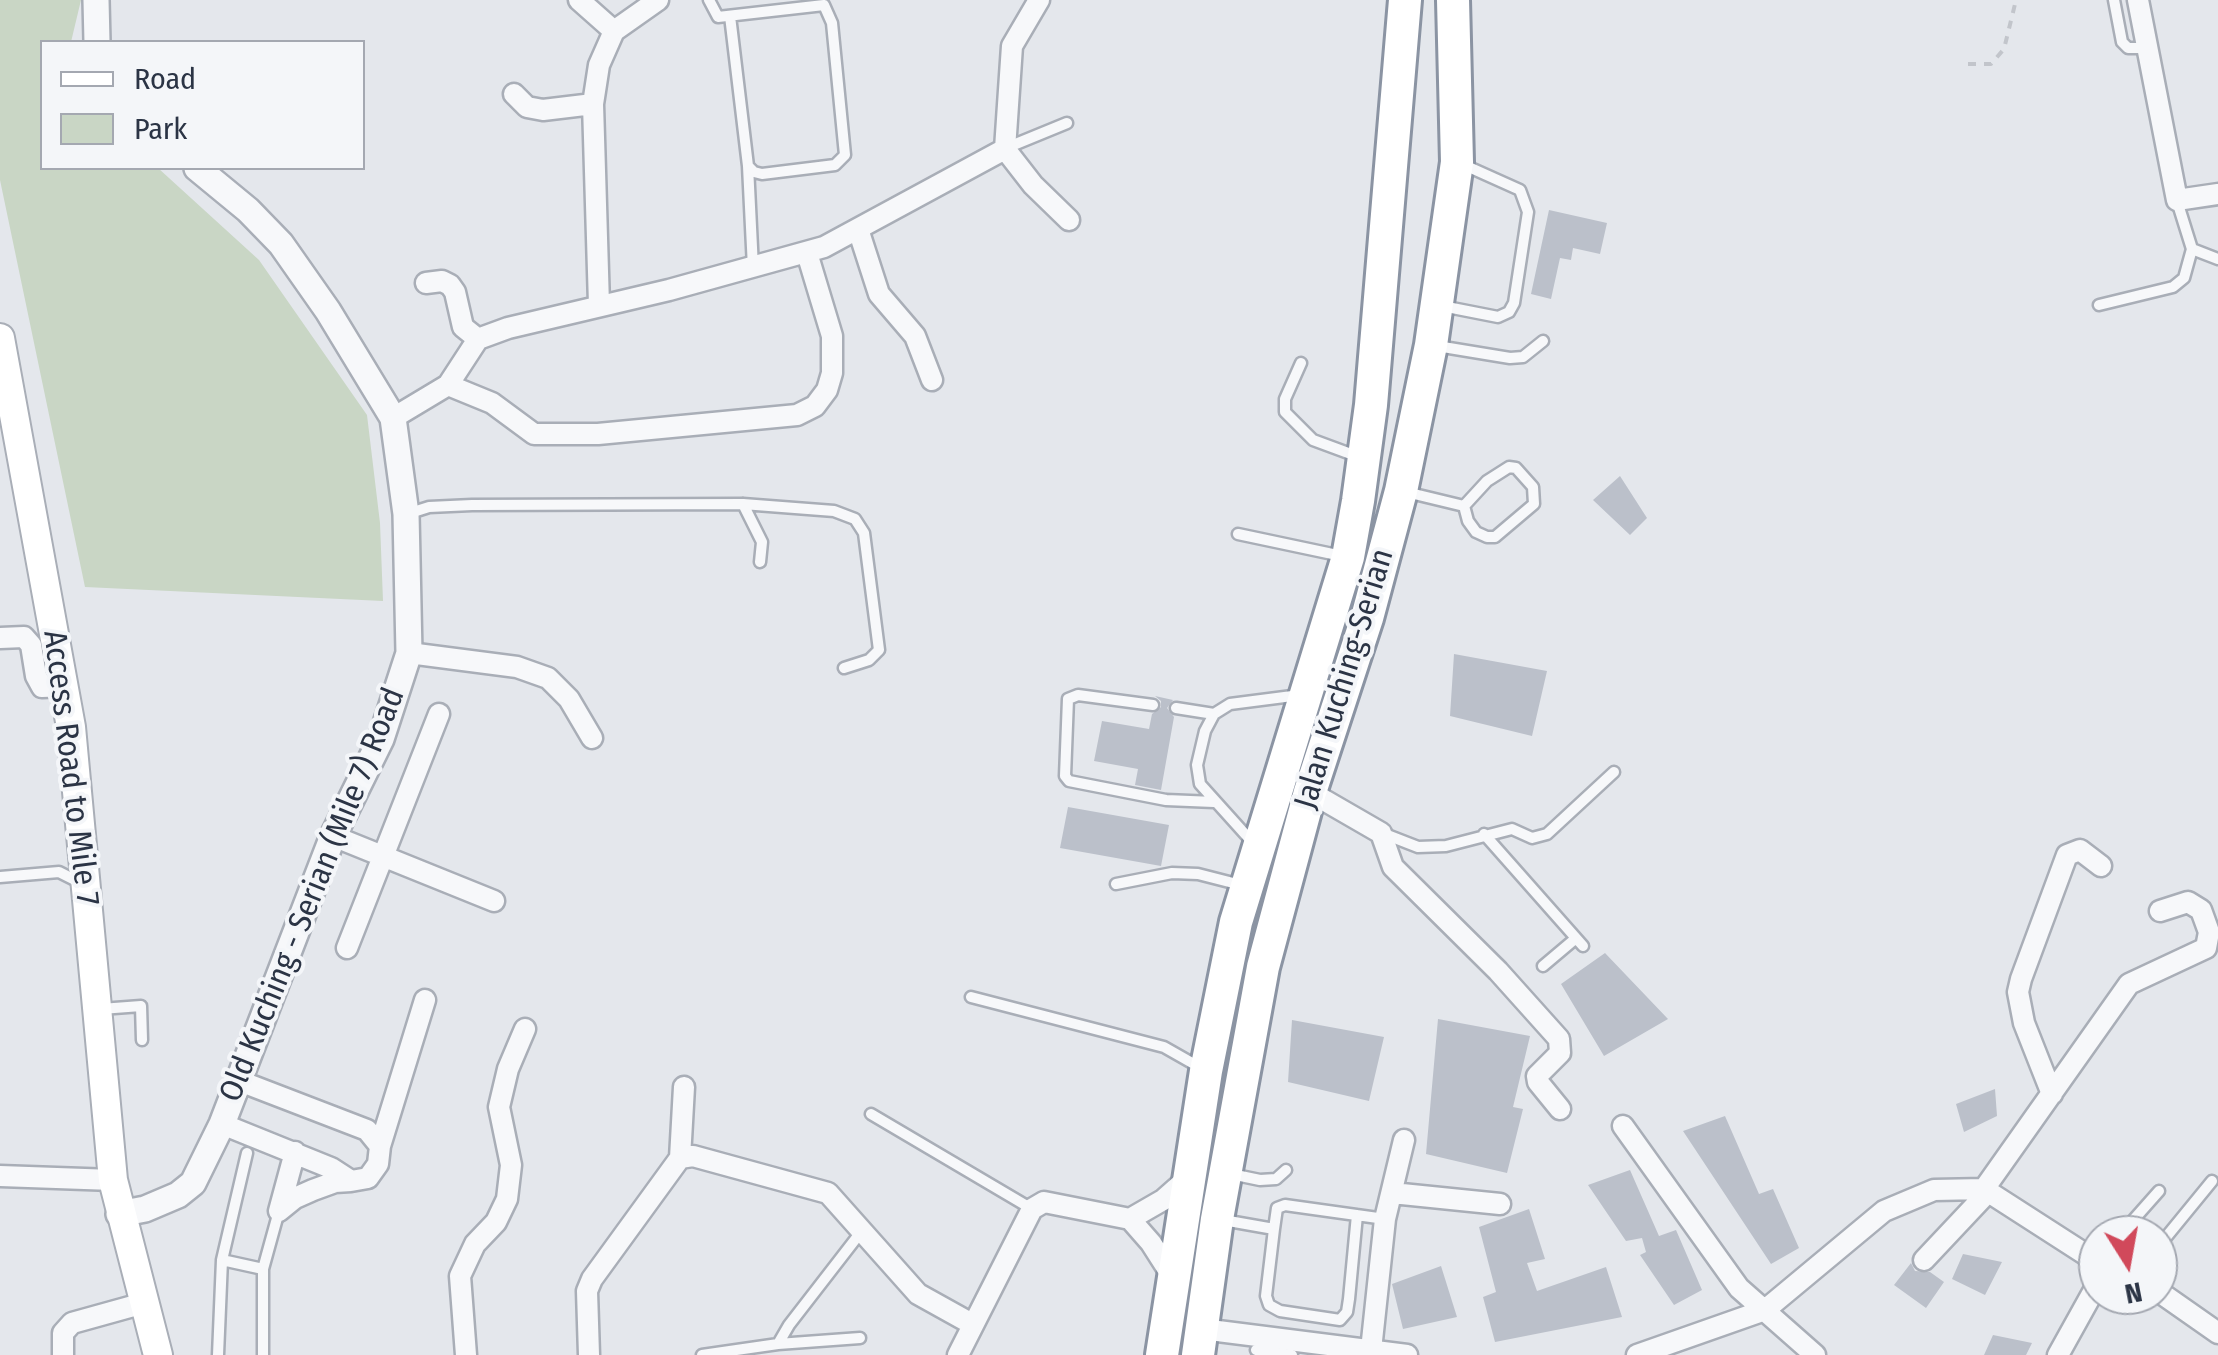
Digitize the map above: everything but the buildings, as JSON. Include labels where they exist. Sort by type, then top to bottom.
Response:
[{"type":"highway","name":"Jalan Kuching-Serian","points":[[1162,1355],[1206,1070],[1236,922],[1348,558],[1364,460],[1406,0]]},
{"type":"highway","name":"Jalan Kuching-Serian","points":[[1200,1342],[1217,1219],[1263,967],[1310,792],[1347,686],[1401,490],[1431,345],[1457,162],[1452,0]]},
{"type":"main road","name":"Access Road to Mile 7","points":[[0,338],[9,447],[66,686],[116,1199],[158,1355]]},
{"type":"street","points":[[96,0],[96,40]]},
{"type":"street","points":[[579,0],[614,31]]},
{"type":"street","points":[[599,305],[592,104],[599,64],[614,31],[658,0]]},
{"type":"street","points":[[1039,0],[1012,46],[1005,148],[1069,220]]},
{"type":"street","points":[[2138,0],[2177,200],[2218,194]]},
{"type":"street","points":[[514,94],[527,106],[542,110],[592,104]]},
{"type":"street","points":[[393,418],[448,385],[478,339],[508,328],[807,253],[1005,148]]},
{"type":"street","name":"Old Kuching - Serian (Mile 7) Road","points":[[116,1199],[148,1194],[172,1197],[193,1183],[222,1124],[334,836],[381,739],[409,653],[406,514],[393,418],[328,311],[281,244],[248,210],[199,170]]},
{"type":"street","points":[[858,229],[879,294],[915,336],[932,380]]},
{"type":"street","points":[[448,385],[492,403],[534,434],[634,431],[797,416],[815,406],[827,390],[832,373],[832,336],[807,253]]},
{"type":"street","points":[[426,283],[442,281],[450,285],[463,327],[478,339]]},
{"type":"street","points":[[0,638],[24,637],[31,645],[42,688],[66,686]]},
{"type":"street","points":[[409,653],[517,666],[548,678],[569,699],[592,738]]},
{"type":"street","points":[[347,948],[440,714]]},
{"type":"street","points":[[1310,792],[1381,833],[1392,866],[1498,970],[1559,1039],[1560,1053],[1537,1076],[1560,1109]]},
{"type":"street","points":[[334,836],[494,901]]},
{"type":"street","points":[[2052,1094],[2024,1023],[2018,992],[2020,979],[2066,855],[2080,850],[2102,866]]},
{"type":"street","points":[[1924,1260],[1962,1222],[1986,1190],[2129,984],[2206,948],[2209,932],[2200,910],[2188,902],[2160,911]]},
{"type":"street","points":[[279,1212],[295,1198],[313,1190],[335,1182],[368,1178],[374,1172],[425,1000]]},
{"type":"street","points":[[466,1355],[460,1276],[474,1244],[496,1222],[507,1199],[511,1164],[499,1107],[508,1069],[525,1029]]},
{"type":"street","points":[[237,1080],[367,1130],[380,1146]]},
{"type":"street","points":[[589,1355],[587,1291],[680,1158],[684,1087]]},
{"type":"street","points":[[222,1124],[332,1168],[351,1182]]},
{"type":"street","points":[[1623,1126],[1739,1288],[1815,1355]]},
{"type":"street","points":[[1371,1350],[1385,1219],[1404,1140]]},
{"type":"street","points":[[279,1212],[295,1152]]},
{"type":"street","points":[[680,1158],[693,1156],[828,1193],[918,1294],[972,1324]]},
{"type":"street","points":[[0,1176],[33,1175],[116,1199]]},
{"type":"street","points":[[1130,1219],[1163,1200],[1190,1176]]},
{"type":"street","points":[[1638,1355],[1765,1310],[1884,1212],[1934,1190],[1986,1190],[2078,1255]]},
{"type":"street","points":[[1392,1193],[1500,1204]]},
{"type":"street","points":[[958,1355],[1032,1209],[1044,1202],[1130,1219],[1174,1278]]},
{"type":"street","points":[[62,1355],[62,1334],[72,1323],[144,1303]]},
{"type":"street","points":[[2178,1305],[2218,1333]]},
{"type":"street","points":[[2058,1355],[2078,1310]]},
{"type":"street","points":[[1200,1342],[1407,1355]]},
{"type":"lane","points":[[709,0],[718,18],[824,5],[832,23],[846,156],[835,165],[762,174],[748,166]]},
{"type":"lane","points":[[2114,0],[2122,42],[2128,48],[2145,48]]},
{"type":"lane","points":[[730,16],[748,166],[753,268]]},
{"type":"lane","points":[[1005,148],[1066,123]]},
{"type":"lane","points":[[1437,305],[1498,316],[1509,312],[1514,303],[1528,212],[1520,190],[1457,162]]},
{"type":"lane","points":[[2100,305],[2174,287],[2184,278],[2192,250],[2177,200]]},
{"type":"lane","points":[[2192,250],[2218,259]]},
{"type":"lane","points":[[1431,345],[1510,358],[1523,356],[1543,341]]},
{"type":"lane","points":[[1301,363],[1285,398],[1285,412],[1313,440],[1364,460]]},
{"type":"lane","points":[[1509,468],[1516,468],[1533,487],[1536,498],[1529,510],[1495,537],[1476,532],[1464,506],[1487,481],[1509,468]]},
{"type":"lane","points":[[1401,490],[1464,506]]},
{"type":"lane","points":[[406,514],[428,507],[472,504],[744,504],[834,510],[855,519],[864,534],[879,650],[869,660],[844,668]]},
{"type":"lane","points":[[744,504],[762,542],[760,562]]},
{"type":"lane","points":[[1238,534],[1348,558]]},
{"type":"lane","points":[[1258,848],[1200,784],[1197,764],[1205,731],[1214,714],[1230,704],[1304,694]]},
{"type":"lane","points":[[1153,704],[1068,698],[1065,776],[1069,781],[1166,800],[1214,802]]},
{"type":"lane","points":[[1176,708],[1214,714]]},
{"type":"lane","points":[[1381,833],[1418,847],[1446,846],[1512,829],[1532,838],[1547,834],[1614,772]]},
{"type":"lane","points":[[1484,834],[1579,943],[1543,966]]},
{"type":"lane","points":[[0,877],[59,872],[87,885]]},
{"type":"lane","points":[[1116,884],[1172,874],[1198,874],[1247,886]]},
{"type":"lane","points":[[971,997],[1164,1046],[1206,1070]]},
{"type":"lane","points":[[95,1010],[141,1006],[142,1040]]},
{"type":"lane","points":[[871,1114],[1032,1209]]},
{"type":"lane","points":[[218,1355],[222,1260],[246,1153]]},
{"type":"lane","points":[[1225,1173],[1260,1180],[1276,1179],[1286,1170]]},
{"type":"lane","points":[[2178,1223],[2212,1181]]},
{"type":"lane","points":[[2138,1215],[2159,1191]]},
{"type":"lane","points":[[1358,1214],[1347,1312],[1340,1320],[1280,1311],[1269,1305],[1266,1296],[1277,1208],[1285,1206],[1358,1214],[1385,1219]]},
{"type":"lane","points":[[264,1355],[263,1269],[279,1212]]},
{"type":"lane","points":[[1217,1219],[1274,1229]]},
{"type":"lane","points":[[778,1344],[861,1232]]},
{"type":"lane","points":[[222,1260],[263,1269]]},
{"type":"lane","points":[[702,1355],[860,1338]]},
{"type":"lane","points":[[1256,1347],[1292,1355]]},
{"type":"path","points":[[1968,64],[1991,64],[2004,49],[2016,0]]},
{"type":"green space","points":[[0,0],[81,0],[71,40],[40,40],[40,170],[160,170],[259,260],[367,415],[380,523],[383,601],[85,587],[0,180]]}]
